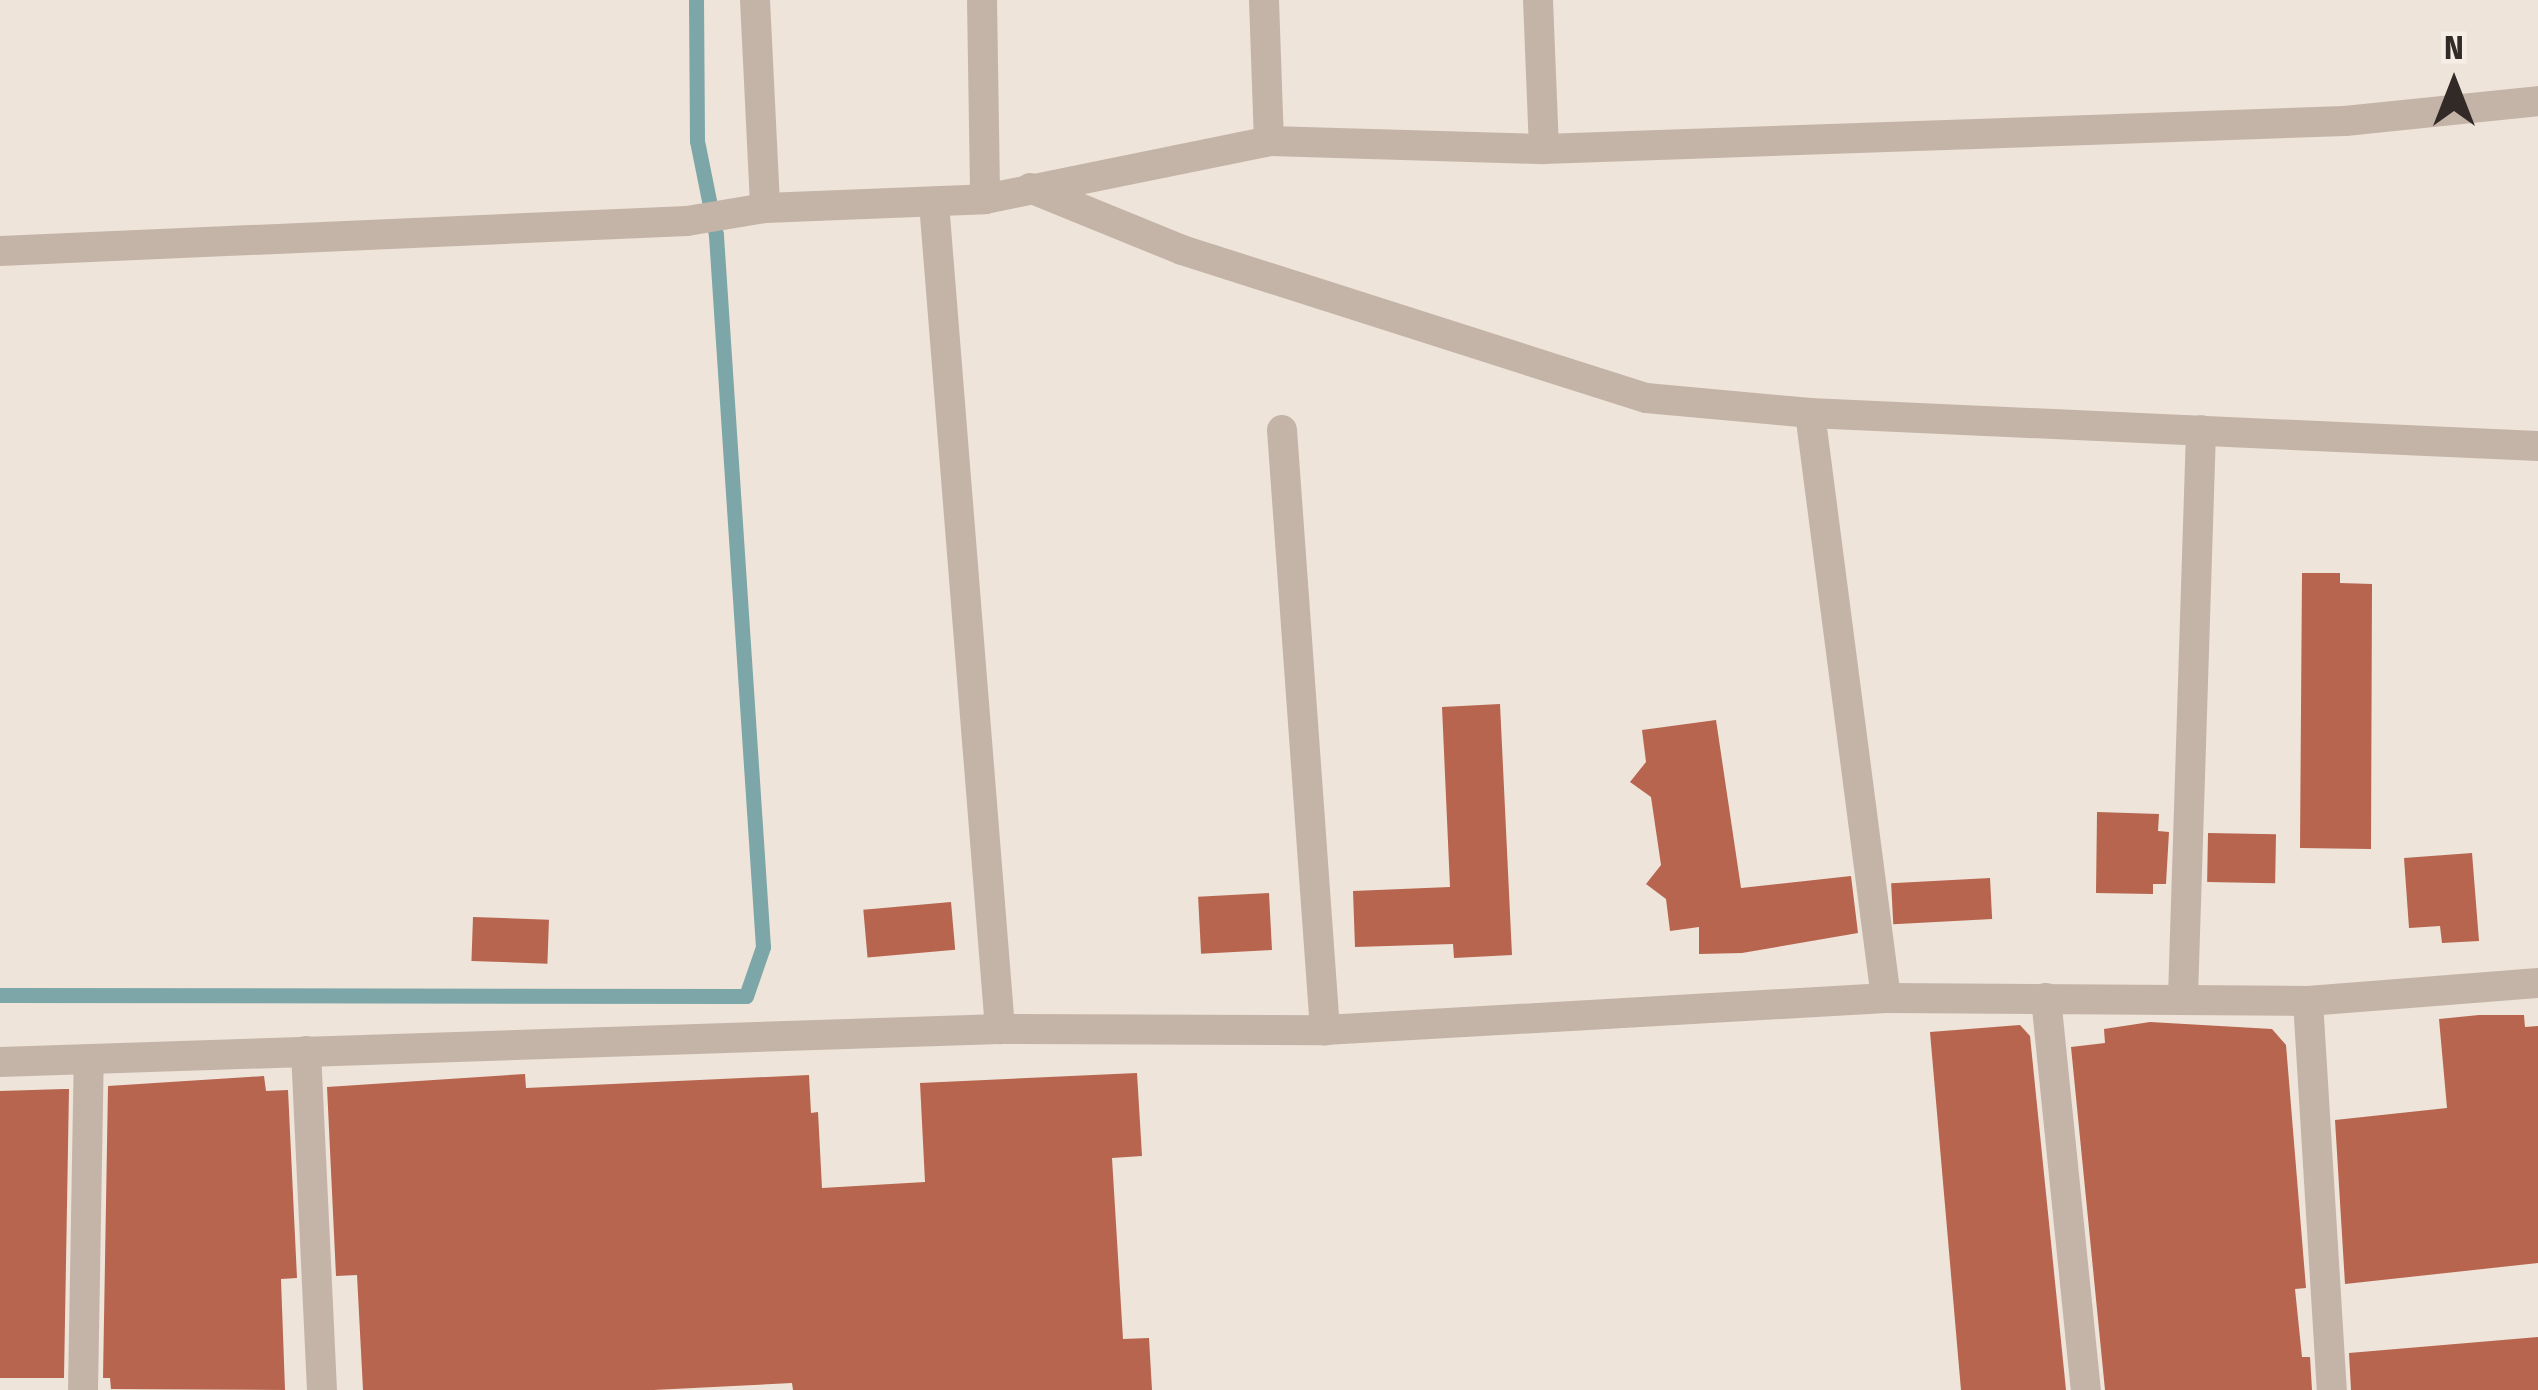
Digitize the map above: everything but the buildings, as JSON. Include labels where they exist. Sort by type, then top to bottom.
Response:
[{"type":"street","points":[[755,0],[765,208]]},
{"type":"street","points":[[982,0],[985,199]]},
{"type":"street","points":[[1264,0],[1269,141]]},
{"type":"street","points":[[1538,0],[1544,149]]},
{"type":"street","points":[[0,251],[687,221],[765,208],[985,199],[1269,141],[1544,149],[2345,121],[2538,101]]},
{"type":"street","points":[[1030,188],[1182,250],[1646,398],[1810,413],[2538,446]]},
{"type":"street","points":[[934,203],[1000,1029]]},
{"type":"street","points":[[1810,413],[1886,998]]},
{"type":"street","points":[[1282,430],[1325,1030]]},
{"type":"street","points":[[2183,998],[2201,430]]},
{"type":"street","points":[[0,1062],[1000,1029],[1325,1030],[1886,998],[2308,1001],[2538,983]]},
{"type":"street","points":[[2046,998],[2086,1390]]},
{"type":"street","points":[[2308,1001],[2332,1390]]},
{"type":"street","points":[[306,1052],[322,1390]]},
{"type":"street","points":[[83,1390],[89,1061]]},
{"type":"waterway","points":[[0,995],[746,996],[763,947],[716,235],[697,141],[696,0]]}]
